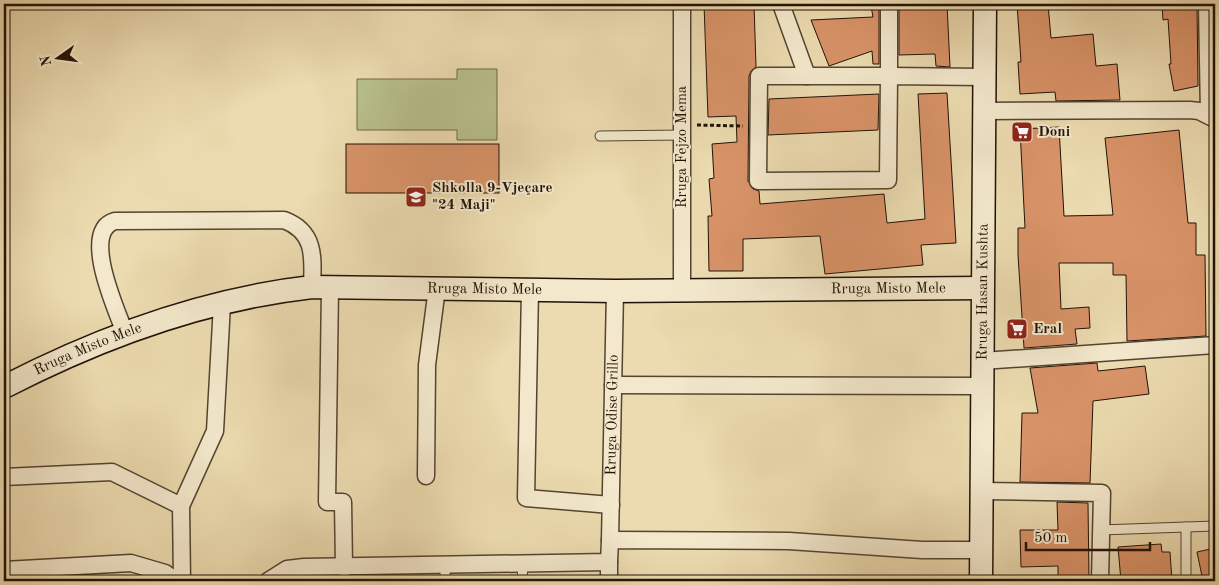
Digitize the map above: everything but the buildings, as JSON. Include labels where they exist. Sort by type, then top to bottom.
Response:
[{"type":"street","name":"Rruga Fejzo Mema","points":[[682,4],[682,290]]},
{"type":"street","points":[[781,4],[807,76]]},
{"type":"street","points":[[889,4],[890,76],[888,180],[758,181],[759,76],[890,76],[985,77]]},
{"type":"street","name":"Rruga Hasan Kushta","points":[[981,581],[985,4]]},
{"type":"street","points":[[984,111],[1190,110],[1212,117],[1207,4]]},
{"type":"street","points":[[125,332],[101,259],[102,231],[107,223],[115,221],[284,220],[297,225],[306,235],[321,287],[327,502],[343,502],[344,574]]},
{"type":"street","name":"Rruga Misto Mele","points":[[4,388],[125,332],[222,304],[282,290],[321,287],[615,291],[982,288]]},
{"type":"street","points":[[426,476],[427,365],[437,288]]},
{"type":"street","points":[[530,289],[526,498],[611,505]]},
{"type":"street","name":"Rruga Odise Grillo","points":[[609,562],[615,291]]},
{"type":"street","points":[[182,581],[181,506],[215,431],[222,304]]},
{"type":"street","points":[[982,361],[1215,345]]},
{"type":"street","points":[[613,385],[982,386]]},
{"type":"street","points":[[4,477],[112,472],[181,506]]},
{"type":"street","points":[[982,491],[1102,493],[1100,581]]},
{"type":"street","points":[[610,540],[789,541],[922,550],[981,550]]},
{"type":"street","points":[[268,581],[287,569],[344,574],[445,564],[609,562],[609,581]]},
{"type":"street","points":[[4,570],[131,563],[165,573],[176,581]]},
{"type":"lane","points":[[600,136],[682,130]]},
{"type":"lane","points":[[1100,530],[1214,526],[1215,509]]},
{"type":"lane","points":[[1186,527],[1186,581]]},
{"type":"lane","points":[[522,563],[522,581]]},
{"type":"lane","points":[[445,564],[445,581]]},
{"type":"path","points":[[682,130],[759,126]]},
{"type":"green space","points":[[457,69],[497,69],[497,140],[457,140],[457,130],[357,130],[357,79],[457,79]]},
{"type":"place","name":"Doni","points":[[1022,132]]},
{"type":"place","name":"Shkolla 9-Vjeçare \"24 Maji\"","points":[[416,197]]},
{"type":"place","name":"Eral","points":[[1017,329]]}]
